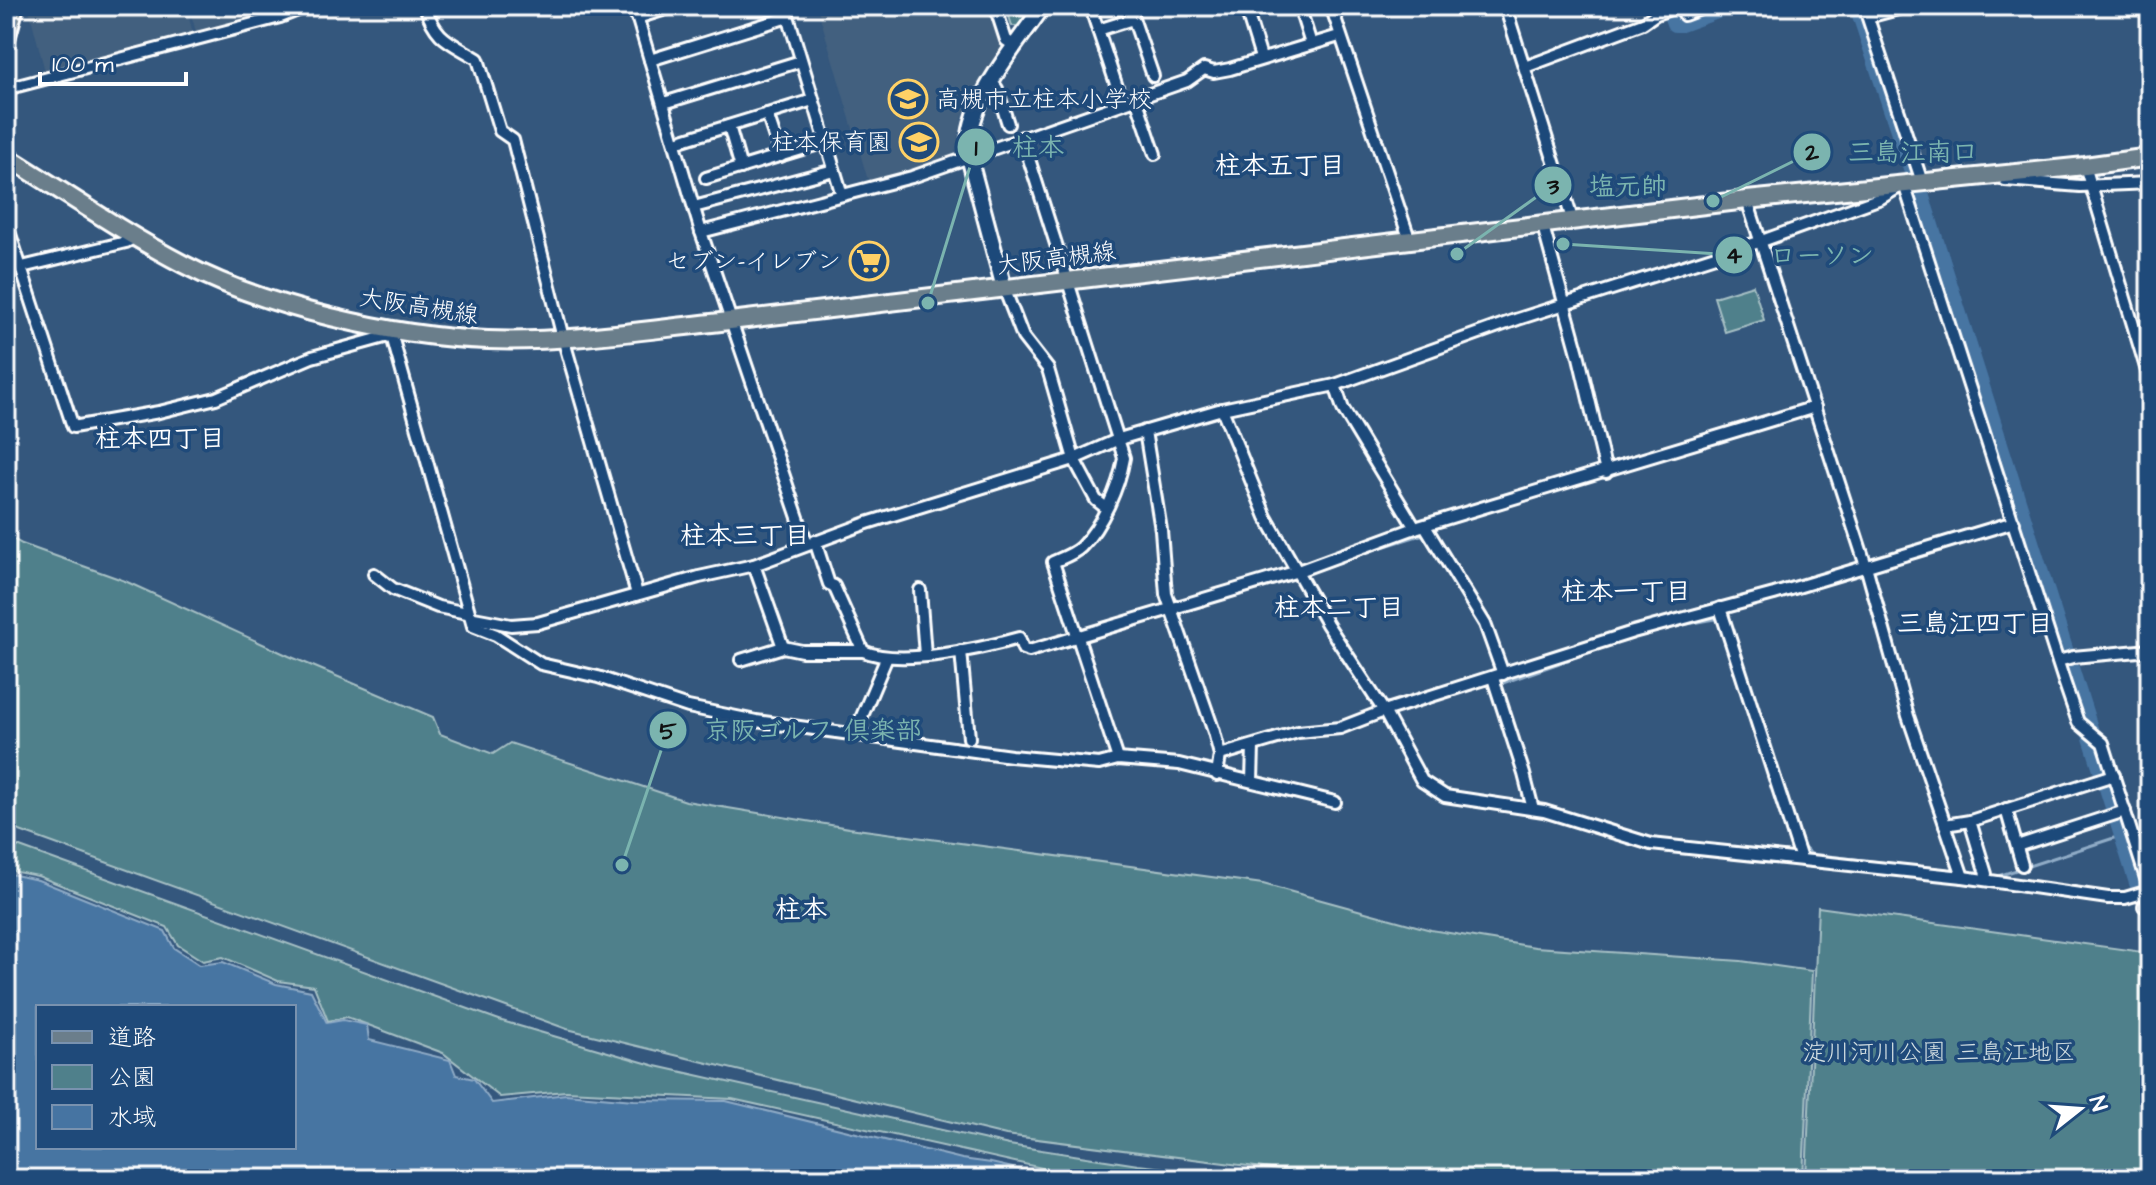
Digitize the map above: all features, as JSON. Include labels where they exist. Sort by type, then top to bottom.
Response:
[{"type":"main road","points":[[6,39],[15,6]]},
{"type":"main road","name":"大阪高槻線","points":[[6,156],[184,264],[279,304],[391,332],[487,340],[563,338],[730,321],[1747,200],[2150,157]]},
{"type":"street","points":[[6,89],[280,17],[308,6]]},
{"type":"street","points":[[425,6],[438,35],[478,59],[500,131],[513,140],[563,338],[637,594]]},
{"type":"street","points":[[634,6],[730,321],[811,542],[863,651]]},
{"type":"street","points":[[637,18],[675,6]]},
{"type":"street","points":[[995,6],[1006,40],[1015,46]]},
{"type":"street","points":[[1043,6],[992,82],[974,115],[969,134],[969,157],[1004,288],[1023,337],[1048,369],[1074,459],[1096,500],[1105,507]]},
{"type":"street","points":[[1090,6],[1118,90]]},
{"type":"street","points":[[1129,6],[1153,76]]},
{"type":"street","points":[[1245,6],[1261,58]]},
{"type":"street","points":[[1299,6],[1311,44]]},
{"type":"street","points":[[1331,6],[1410,241]]},
{"type":"street","points":[[1505,6],[1573,222]]},
{"type":"street","points":[[1525,67],[1643,23],[1656,10],[1680,6],[1684,15],[1708,6]]},
{"type":"street","points":[[1909,6],[1866,12],[1922,182]]},
{"type":"street","points":[[650,60],[786,12],[842,195]]},
{"type":"street","points":[[1098,30],[1133,19]]},
{"type":"street","points":[[701,232],[912,177],[1187,81],[1204,69],[1214,72],[1230,69],[1339,36]]},
{"type":"street","points":[[664,103],[801,61]]},
{"type":"street","points":[[992,82],[1008,124]]},
{"type":"street","points":[[1136,98],[1155,154]]},
{"type":"street","points":[[676,142],[813,100]]},
{"type":"street","points":[[767,114],[781,156]]},
{"type":"street","points":[[729,126],[741,168]]},
{"type":"street","points":[[1022,137],[1124,458],[1112,499],[1098,524],[1080,549],[1053,562],[1118,759]]},
{"type":"street","points":[[706,178],[825,142]]},
{"type":"street","points":[[2085,166],[2150,381]]},
{"type":"street","points":[[694,207],[834,170]]},
{"type":"street","points":[[1963,177],[2080,186],[2090,183],[2150,183]]},
{"type":"street","points":[[374,574],[393,589],[474,618],[511,625],[538,623],[754,565],[811,542],[1074,459],[1145,431],[1222,409],[1335,385],[1565,304],[1759,242],[1881,198],[1904,184],[2078,722],[2103,743],[2150,891],[2125,898],[2108,898],[1963,877],[1651,844],[1533,809],[1445,796],[1422,781],[1384,711],[1327,624],[1266,517],[1222,409]]},
{"type":"street","points":[[1747,200],[1866,566],[1908,716],[1963,877]]},
{"type":"street","points":[[6,222],[73,427],[216,398],[312,357],[391,332],[467,613],[473,626],[496,635],[541,664],[598,677],[688,707],[756,721],[933,747],[1099,764],[1118,759],[1179,764],[1335,802]]},
{"type":"street","points":[[1543,226],[1606,472]]},
{"type":"street","points":[[22,267],[126,242],[137,236]]},
{"type":"street","points":[[1335,385],[1343,409],[1485,624],[1533,809]]},
{"type":"street","points":[[741,660],[783,647],[802,651],[863,651],[887,657],[961,651],[1019,638],[1023,649],[1029,651],[1298,571],[1420,527],[1815,407]]},
{"type":"street","points":[[1145,431],[1170,609],[1202,695],[1220,755],[1217,775]]},
{"type":"street","points":[[1220,755],[1298,732],[1340,728],[1384,711],[1633,632],[2014,522]]},
{"type":"street","points":[[754,565],[783,647]]},
{"type":"street","points":[[920,590],[925,655]]},
{"type":"street","points":[[1720,608],[1801,859]]},
{"type":"street","points":[[2058,661],[2150,650]]},
{"type":"street","points":[[961,651],[969,738]]},
{"type":"street","points":[[854,735],[887,657]]},
{"type":"street","points":[[1252,781],[1253,746]]},
{"type":"street","points":[[1945,825],[1970,821],[2114,775]]},
{"type":"street","points":[[2006,809],[2022,865]]},
{"type":"street","points":[[2017,846],[2125,811]]},
{"type":"street","points":[[1970,821],[1986,874]]},
{"type":"shaded area","points":[[28,6],[186,6],[193,34],[46,75]]},
{"type":"shaded area","points":[[189,6],[290,6],[281,12],[196,32]]},
{"type":"shaded area","name":"高槻市立柱本小学校","points":[[817,6],[990,6],[1002,48],[979,82],[963,116],[954,157],[871,180],[867,177]]},
{"type":"green space","points":[[1006,6],[1032,6],[1018,26],[1012,26]]},
{"type":"green space","points":[[1753,285],[1764,320],[1725,332],[1714,297]]},
{"type":"green space","points":[[6,535],[22,544],[125,581],[433,717],[440,734],[493,754],[510,743],[686,801],[849,828],[1263,884],[1431,930],[1535,947],[1741,961],[1812,971],[1803,1179],[1349,1179],[1006,1135],[567,1029],[6,826]]},
{"type":"green space","points":[[6,842],[502,1021],[656,1066],[1009,1145],[1138,1165],[1261,1179],[1101,1179],[1078,1176],[732,1099],[566,1091],[500,1097],[443,1053],[347,1017],[328,1021],[314,986],[278,981],[223,957],[203,961],[178,945],[167,927],[38,876],[6,870]]},
{"type":"green space","name":"淀川河川公園 三島江地区","points":[[1818,907],[2150,953],[2150,1179],[1806,1179]]},
{"type":"water","points":[[6,873],[38,880],[165,931],[174,948],[200,965],[223,962],[276,984],[311,991],[327,1023],[343,1020],[367,1025],[369,1040],[450,1060],[456,1075],[474,1079],[492,1103],[566,1094],[634,1100],[726,1101],[962,1159],[1061,1179],[6,1179]]},
{"type":"waterway","points":[[1669,6],[1675,23],[1728,6]]},
{"type":"waterway","points":[[1858,6],[2139,886],[2144,895],[2150,896]]},
{"type":"waterway","points":[[1353,556],[1424,534]]},
{"type":"waterway","points":[[1442,564],[1482,630],[1496,671]]},
{"type":"waterway","points":[[1728,617],[1804,848],[1811,854],[1958,871]]},
{"type":"waterway","points":[[1665,628],[1721,618]]},
{"type":"waterway","points":[[1498,678],[1500,684],[1639,635]]},
{"type":"waterway","points":[[1989,875],[1998,876],[2123,835]]},
{"type":"waterway","points":[[1965,872],[1982,874]]},
{"type":"place","name":"高槻市立柱本小学校","points":[[908,99]]},
{"type":"place","name":"柱本保育園","points":[[919,142]]},
{"type":"place","name":"三島江南口","points":[[1713,201]]},
{"type":"place","name":"ローソン","points":[[1563,244]]},
{"type":"place","name":"塩元帥","points":[[1457,254]]},
{"type":"place","name":"セブン-イレブン","points":[[869,261]]},
{"type":"place","name":"柱本","points":[[928,303]]},
{"type":"place","name":"京阪ゴルフ 倶楽部","points":[[622,865]]},
{"type":"district","name":"柱本五丁目","points":[[1280,165]]},
{"type":"district","name":"柱本四丁目","points":[[160,438]]},
{"type":"district","name":"柱本三丁目","points":[[745,535]]},
{"type":"district","name":"柱本一丁目","points":[[1626,591]]},
{"type":"district","name":"柱本二丁目","points":[[1339,607]]},
{"type":"district","name":"三島江四丁目","points":[[1975,623]]},
{"type":"district","name":"柱本","points":[[801,909]]}]
